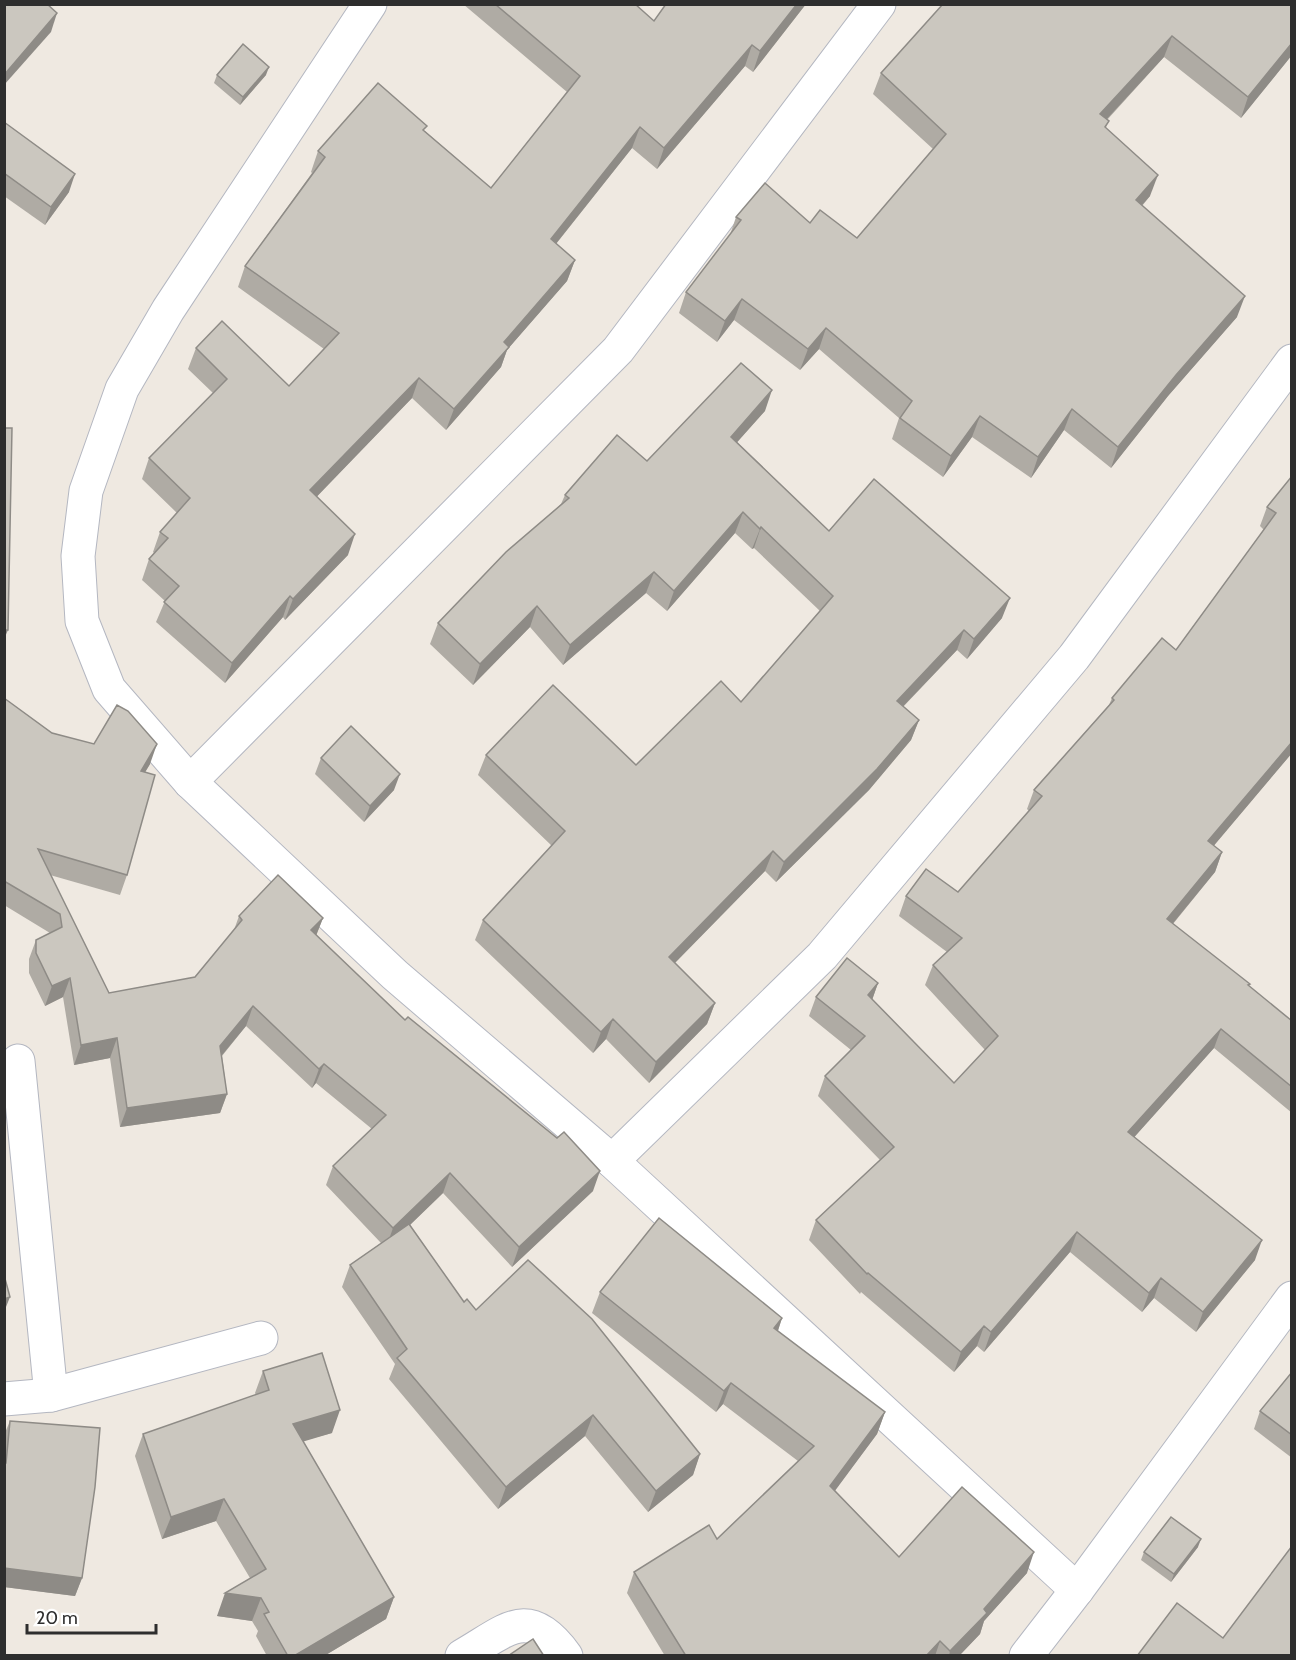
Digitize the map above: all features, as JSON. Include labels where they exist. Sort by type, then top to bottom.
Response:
[{"type":"street","points":[[370,4],[168,310],[122,389],[86,491],[78,556],[82,621],[109,689],[190,782],[395,975],[612,1161],[1077,1590]]},
{"type":"street","points":[[190,782],[618,350],[879,4]]},
{"type":"street","points":[[612,1161],[822,956],[1074,657],[1292,361]]},
{"type":"street","points":[[18,1061],[51,1395]]},
{"type":"street","points":[[1026,1656],[1292,1298]]},
{"type":"street","points":[[4,1399],[51,1395],[261,1338]]},
{"type":"street","points":[[462,1656],[518,1624],[540,1628],[558,1644],[566,1656]]},
{"type":"building","points":[[4,4],[47,4],[57,13],[4,75]]},
{"type":"building","points":[[495,4],[635,4],[654,21],[666,4],[797,4],[760,51],[752,45],[664,148],[640,127],[551,239],[575,260],[504,342],[509,347],[454,409],[419,378],[310,490],[355,534],[293,599],[290,596],[232,663],[164,602],[179,586],[149,559],[168,538],[160,532],[190,498],[149,458],[227,379],[196,348],[222,321],[289,386],[339,333],[245,266],[325,157],[318,151],[378,83],[427,126],[423,130],[491,188],[580,76]]},
{"type":"building","points":[[943,4],[1292,4],[1292,43],[1248,97],[1172,36],[1100,114],[1109,121],[1105,127],[1158,175],[1136,200],[1245,296],[1176,375],[1118,447],[1072,409],[1038,457],[980,416],[951,456],[900,418],[912,401],[826,328],[808,349],[742,299],[725,321],[686,292],[741,220],[736,217],[765,183],[810,223],[820,210],[857,238],[946,134],[881,73]]},
{"type":"building","points":[[243,44],[269,67],[243,97],[217,75]]},
{"type":"building","points":[[4,122],[75,174],[51,207],[4,173]]},
{"type":"building","points":[[741,363],[772,390],[731,437],[829,531],[874,479],[1010,598],[974,639],[964,630],[897,701],[919,720],[877,769],[784,862],[773,851],[669,957],[715,1003],[656,1062],[613,1019],[601,1032],[483,920],[565,831],[486,755],[553,685],[636,765],[721,681],[741,702],[833,596],[743,512],[674,591],[654,572],[570,645],[537,606],[480,664],[438,623],[506,552],[569,498],[565,495],[617,435],[647,461]]},
{"type":"building","points":[[4,428],[12,428],[8,630],[4,630]]},
{"type":"building","points":[[1292,476],[1292,742],[1208,841],[1222,852],[1167,919],[1250,984],[1248,985],[1292,1021],[1292,1087],[1221,1029],[1128,1132],[1262,1240],[1203,1312],[1161,1278],[1149,1293],[1077,1232],[991,1332],[984,1326],[961,1352],[867,1274],[816,1220],[894,1147],[825,1076],[865,1036],[816,997],[847,958],[878,983],[868,995],[954,1083],[998,1036],[933,965],[962,938],[906,896],[926,869],[958,892],[1042,796],[1034,790],[1114,700],[1112,698],[1162,638],[1176,650],[1276,513],[1267,507]]},
{"type":"building","points":[[4,698],[52,733],[94,744],[117,705],[128,711],[157,744],[141,771],[155,775],[127,875],[38,849],[109,993],[195,977],[242,920],[239,916],[278,875],[323,918],[311,930],[405,1020],[408,1017],[557,1138],[564,1132],[600,1171],[519,1247],[450,1173],[393,1228],[333,1166],[386,1115],[324,1064],[319,1069],[253,1006],[220,1046],[227,1094],[127,1108],[117,1038],[81,1045],[70,978],[52,986],[36,953],[36,940],[62,927],[60,914],[4,881]]},
{"type":"building","points":[[351,726],[400,774],[370,806],[321,758]]},
{"type":"building","points":[[659,1218],[782,1318],[774,1328],[885,1412],[830,1486],[899,1557],[962,1487],[1034,1552],[984,1609],[987,1613],[950,1651],[940,1641],[926,1656],[686,1656],[634,1572],[709,1525],[717,1539],[814,1446],[731,1383],[724,1391],[600,1292]]},
{"type":"building","points":[[409,1224],[464,1302],[467,1299],[476,1310],[528,1260],[592,1319],[700,1454],[656,1491],[593,1415],[506,1487],[397,1358],[407,1349],[350,1265]]},
{"type":"building","points":[[4,1275],[10,1297],[4,1299]]},
{"type":"building","points":[[322,1353],[340,1410],[293,1424],[394,1597],[294,1656],[288,1656],[264,1614],[269,1612],[261,1598],[225,1593],[266,1569],[224,1499],[171,1517],[143,1434],[269,1390],[263,1371]]},
{"type":"building","points":[[1292,1372],[1292,1435],[1260,1411]]},
{"type":"building","points":[[10,1421],[100,1428],[95,1487],[82,1578],[4,1568],[4,1463],[6,1463]]},
{"type":"building","points":[[1171,1517],[1201,1539],[1174,1574],[1144,1552]]},
{"type":"building","points":[[1292,1546],[1292,1656],[1137,1656],[1177,1603],[1223,1638]]},
{"type":"building","points":[[533,1639],[544,1656],[508,1656]]}]
